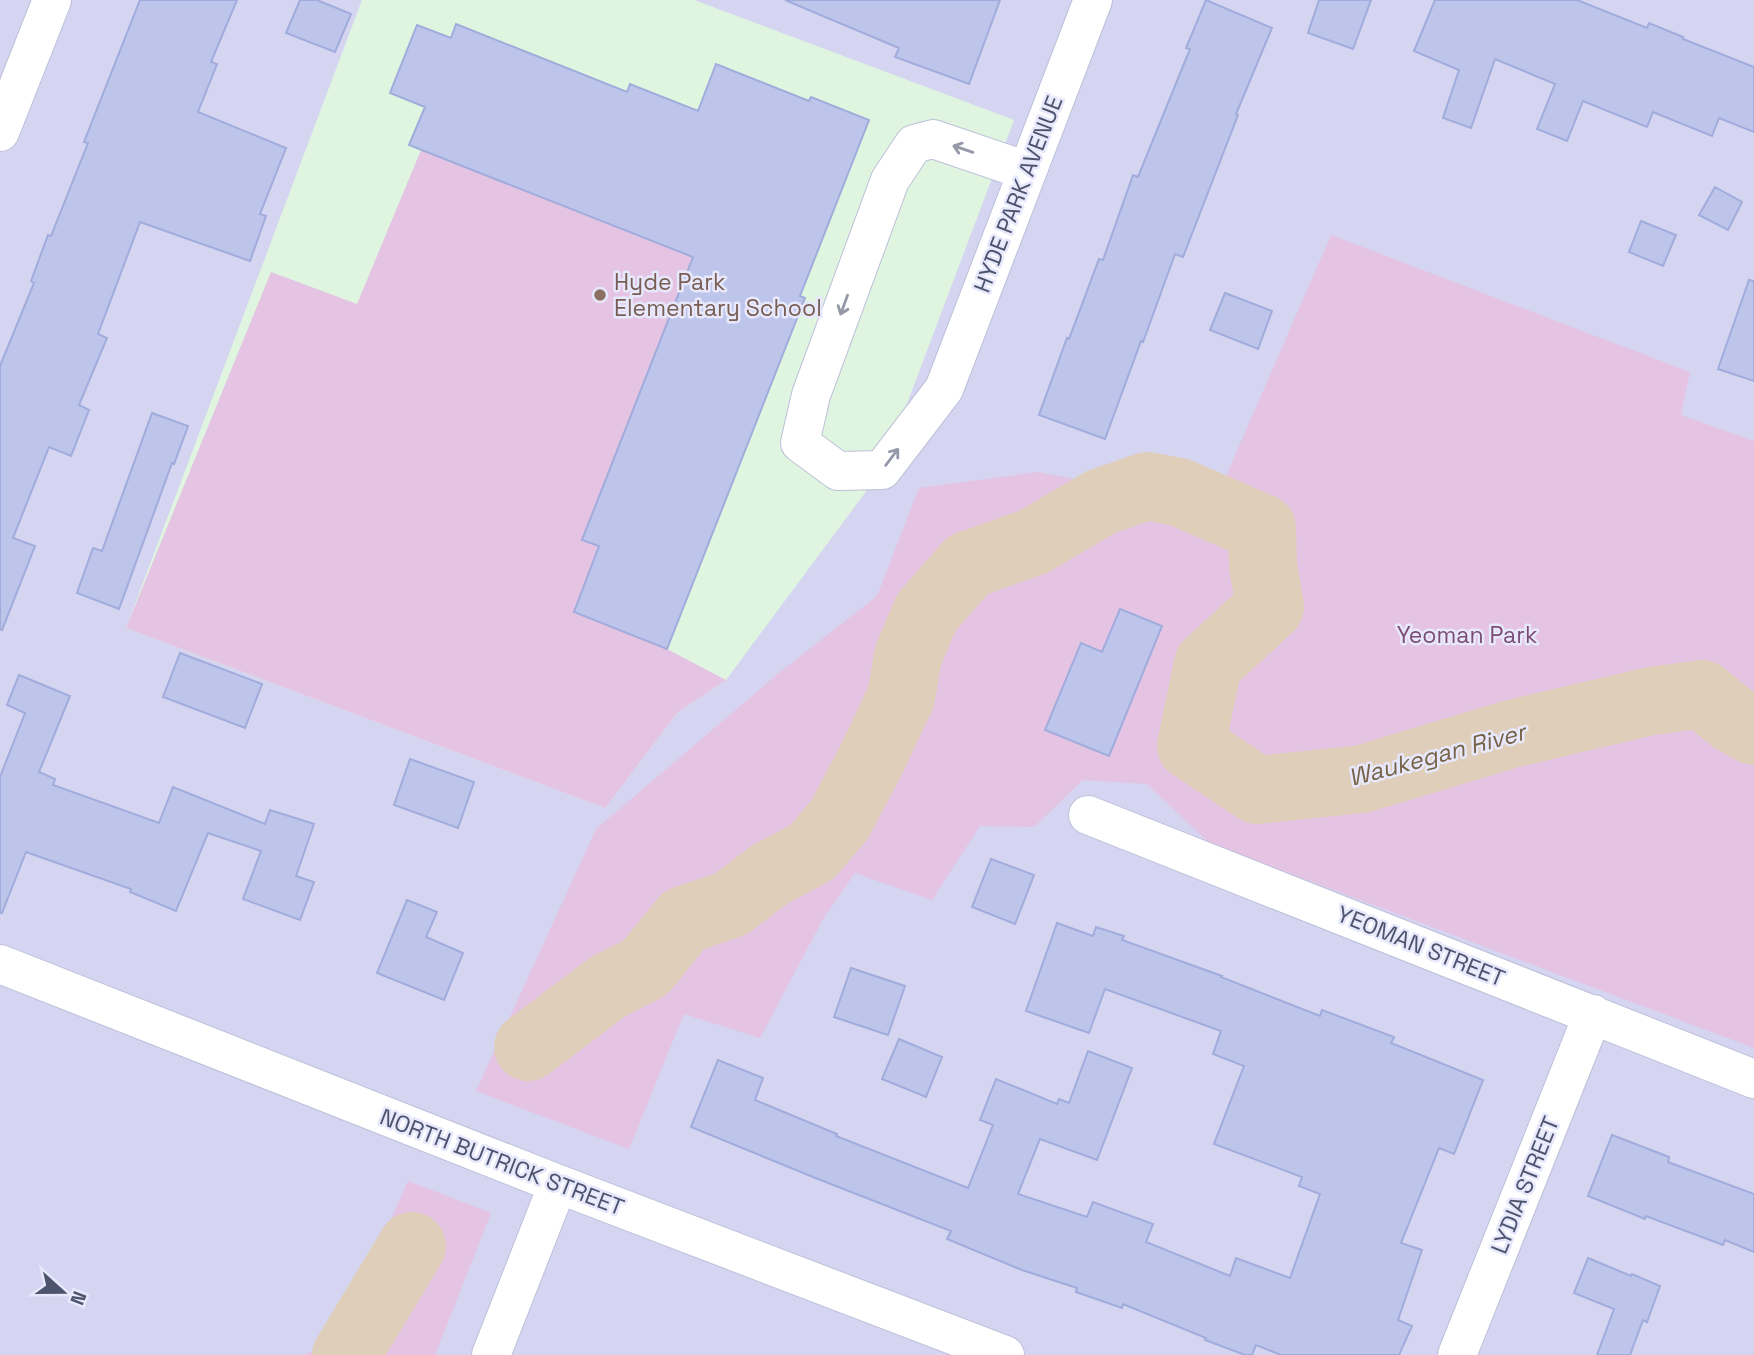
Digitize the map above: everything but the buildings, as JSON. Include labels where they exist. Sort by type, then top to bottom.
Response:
[{"type":"street","points":[[0,132],[52,0]]},
{"type":"street","name":"HYDE PARK AVENUE","points":[[1027,171],[933,139],[914,145],[890,180],[811,395],[800,443],[838,471],[882,470],[944,389],[1093,0]]},
{"type":"street","name":"YEOMAN STREET","points":[[1088,815],[1754,1079]]},
{"type":"street","name":"NORTH BUTRICK STREET","points":[[0,964],[985,1351]]},
{"type":"street","name":"LYDIA STREET","points":[[1457,1355],[1593,1014]]},
{"type":"street","points":[[491,1355],[558,1184]]},
{"type":"shaded area","points":[[0,0],[1754,0],[1754,1355],[0,1355]]},
{"type":"shaded area","name":"Hyde Park Elementary School","points":[[362,0],[694,0],[1014,120],[882,470],[726,680],[678,712],[605,808],[126,628]]},
{"type":"green space","points":[[421,150],[693,257],[582,539],[599,546],[574,612],[667,649],[726,680],[678,712],[605,808],[126,628],[271,272],[357,304]]},
{"type":"green space","name":"Yeoman Park","points":[[1331,235],[1690,372],[1681,415],[1754,441],[1754,1048],[1209,843],[1147,784],[1083,780],[1034,827],[980,826],[932,900],[855,873],[823,919],[760,1038],[684,1014],[629,1149],[476,1091],[596,829],[780,672],[877,596],[919,488],[1039,472],[1107,486],[1135,475],[1219,492]]},
{"type":"green space","points":[[408,1181],[491,1213],[435,1355],[304,1355],[337,1339]]},
{"type":"waterway","name":"Waukegan River","points":[[528,1047],[609,986],[645,968],[684,920],[731,904],[769,875],[812,852],[840,819],[871,760],[901,697],[908,656],[926,613],[968,565],[1033,542],[1101,502],[1147,486],[1179,492],[1262,528],[1263,566],[1270,607],[1208,664],[1191,746],[1257,790],[1362,779],[1511,734],[1651,701],[1702,694],[1734,720],[1754,731]]},
{"type":"waterway","name":"Waukegan River","points":[[346,1355],[412,1246]]},
{"type":"place","name":"Hyde Park Elementary School","points":[[600,295]]}]
